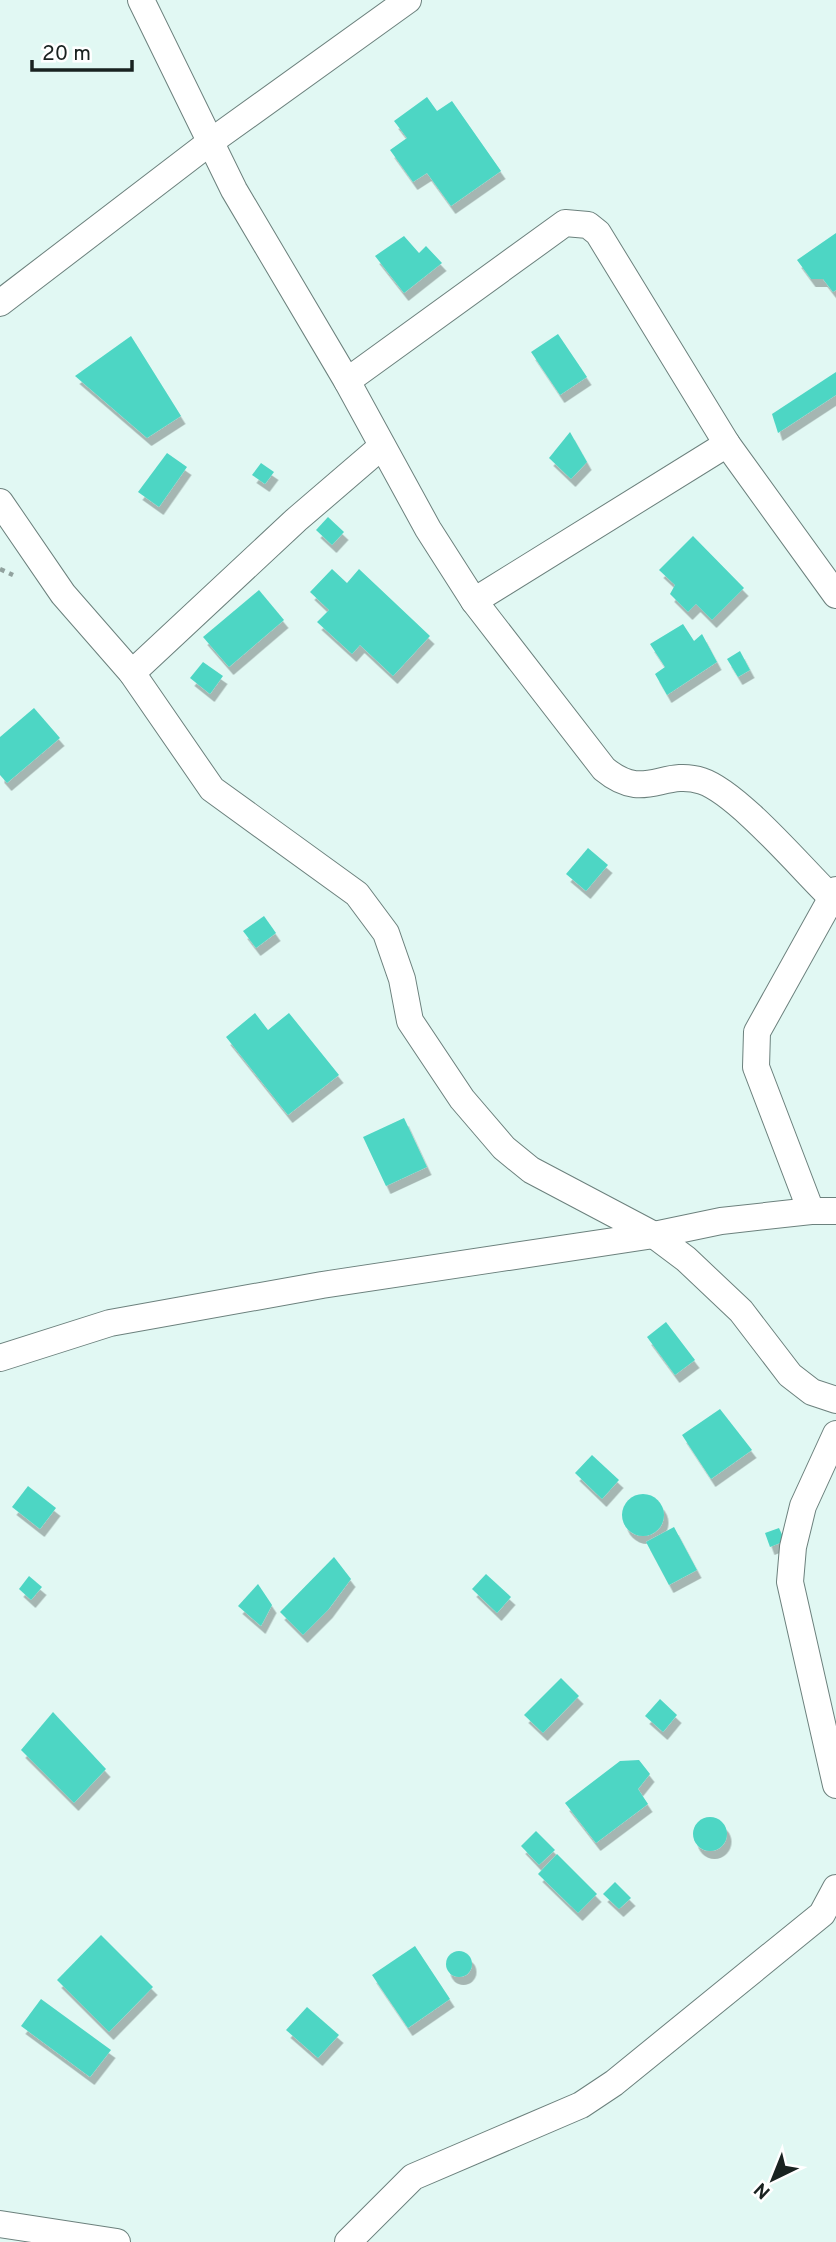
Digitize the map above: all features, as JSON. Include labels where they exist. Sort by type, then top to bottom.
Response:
[{"type":"street","points":[[0,1358],[110,1323],[322,1285],[654,1235],[721,1221],[823,1211],[756,1067],[755,1052],[757,1032],[834,894],[740,807],[711,785],[677,779],[638,786],[617,779],[604,769],[474,601],[381,447],[347,381],[209,143],[141,0]]},
{"type":"street","points":[[154,26],[161,0]]},
{"type":"street","points":[[0,303],[209,143],[408,0]]},
{"type":"street","points":[[347,381],[565,223],[588,225],[598,233],[727,444],[836,595]]},
{"type":"street","points":[[474,601],[727,444]]},
{"type":"street","points":[[132,673],[296,520],[381,447]]},
{"type":"street","points":[[0,502],[63,594],[132,673],[212,789],[357,894],[386,933],[402,979],[410,1021],[462,1098],[505,1148],[531,1170],[654,1235],[686,1259],[734,1303],[790,1375],[812,1392],[836,1400]]},
{"type":"street","points":[[836,1434],[803,1506],[793,1547],[790,1582],[836,1785]]},
{"type":"street","points":[[348,2242],[413,2177],[581,2105],[614,2083],[822,1914],[836,1888]]},
{"type":"street","points":[[0,2224],[117,2242]]},
{"type":"building","points":[[427,97],[437,111],[452,101],[501,171],[451,206],[427,173],[413,182],[390,150],[407,138],[394,121]]},
{"type":"building","points":[[836,233],[836,290],[833,292],[823,279],[811,279],[797,260]]},
{"type":"building","points":[[404,236],[419,253],[426,246],[442,263],[404,293],[375,256]]},
{"type":"building","points":[[558,334],[587,377],[560,395],[531,352]]},
{"type":"building","points":[[131,336],[181,416],[147,438],[75,376]]},
{"type":"building","points":[[836,372],[836,395],[778,433],[772,414]]},
{"type":"building","points":[[570,432],[587,462],[571,479],[549,458]]},
{"type":"building","points":[[167,453],[187,467],[159,507],[138,492]]},
{"type":"building","points":[[261,463],[274,472],[265,484],[252,475]]},
{"type":"building","points":[[328,517],[344,532],[332,545],[316,530]]},
{"type":"building","points":[[693,536],[744,588],[712,620],[696,604],[688,612],[670,594],[675,585],[659,570]]},
{"type":"building","points":[[332,569],[347,583],[359,569],[430,636],[393,676],[360,645],[352,654],[317,622],[329,610],[310,592]]},
{"type":"building","points":[[259,590],[284,620],[229,667],[203,637]]},
{"type":"building","points":[[683,624],[694,641],[702,634],[717,662],[667,695],[655,674],[665,667],[650,644]]},
{"type":"building","points":[[740,651],[750,670],[738,677],[727,659]]},
{"type":"building","points":[[203,662],[223,676],[210,694],[190,678]]},
{"type":"building","points":[[34,708],[60,738],[7,783],[0,775],[0,737]]},
{"type":"building","points":[[588,848],[608,865],[586,891],[566,874]]},
{"type":"building","points":[[264,916],[276,933],[256,948],[243,931]]},
{"type":"building","points":[[255,1013],[268,1030],[289,1013],[339,1075],[288,1115],[226,1037]]},
{"type":"building","points":[[404,1118],[427,1167],[386,1186],[363,1137]]},
{"type":"building","points":[[666,1322],[695,1360],[675,1375],[647,1337]]},
{"type":"building","points":[[720,1409],[752,1450],[711,1479],[682,1435]]},
{"type":"building","points":[[592,1455],[619,1480],[602,1499],[575,1473]]},
{"type":"building","points":[[28,1486],[56,1508],[40,1529],[12,1507]]},
{"type":"building","points":[[643,1494],[658,1500],[664,1515],[658,1530],[643,1536],[628,1530],[622,1515],[628,1500]]},
{"type":"building","points":[[674,1527],[697,1570],[669,1585],[646,1542]]},
{"type":"building","points":[[779,1528],[785,1541],[770,1547],[765,1533]]},
{"type":"building","points":[[334,1557],[351,1579],[328,1610],[303,1635],[280,1612]]},
{"type":"building","points":[[486,1574],[511,1597],[497,1613],[472,1589]]},
{"type":"building","points":[[29,1576],[42,1587],[31,1600],[19,1589]]},
{"type":"building","points":[[258,1584],[272,1605],[261,1626],[238,1606]]},
{"type":"building","points":[[561,1678],[579,1696],[543,1733],[524,1715]]},
{"type":"building","points":[[660,1699],[677,1715],[663,1732],[645,1716]]},
{"type":"building","points":[[53,1712],[106,1769],[74,1803],[21,1750]]},
{"type":"building","points":[[639,1760],[650,1774],[638,1789],[648,1804],[596,1843],[565,1803],[620,1761]]},
{"type":"building","points":[[710,1817],[722,1822],[727,1834],[722,1846],[710,1851],[698,1846],[693,1834],[698,1822]]},
{"type":"building","points":[[536,1831],[555,1850],[539,1865],[521,1846]]},
{"type":"building","points":[[557,1854],[597,1894],[578,1913],[538,1874]]},
{"type":"building","points":[[615,1882],[631,1898],[619,1909],[603,1894]]},
{"type":"building","points":[[101,1935],[153,1987],[109,2032],[57,1980]]},
{"type":"building","points":[[415,1946],[450,1999],[408,2028],[372,1975]]},
{"type":"building","points":[[459,1951],[468,1955],[472,1964],[468,1973],[459,1977],[450,1973],[446,1964],[450,1955]]},
{"type":"building","points":[[41,1999],[111,2050],[90,2077],[21,2026]]},
{"type":"building","points":[[307,2007],[339,2035],[318,2058],[286,2030]]}]
